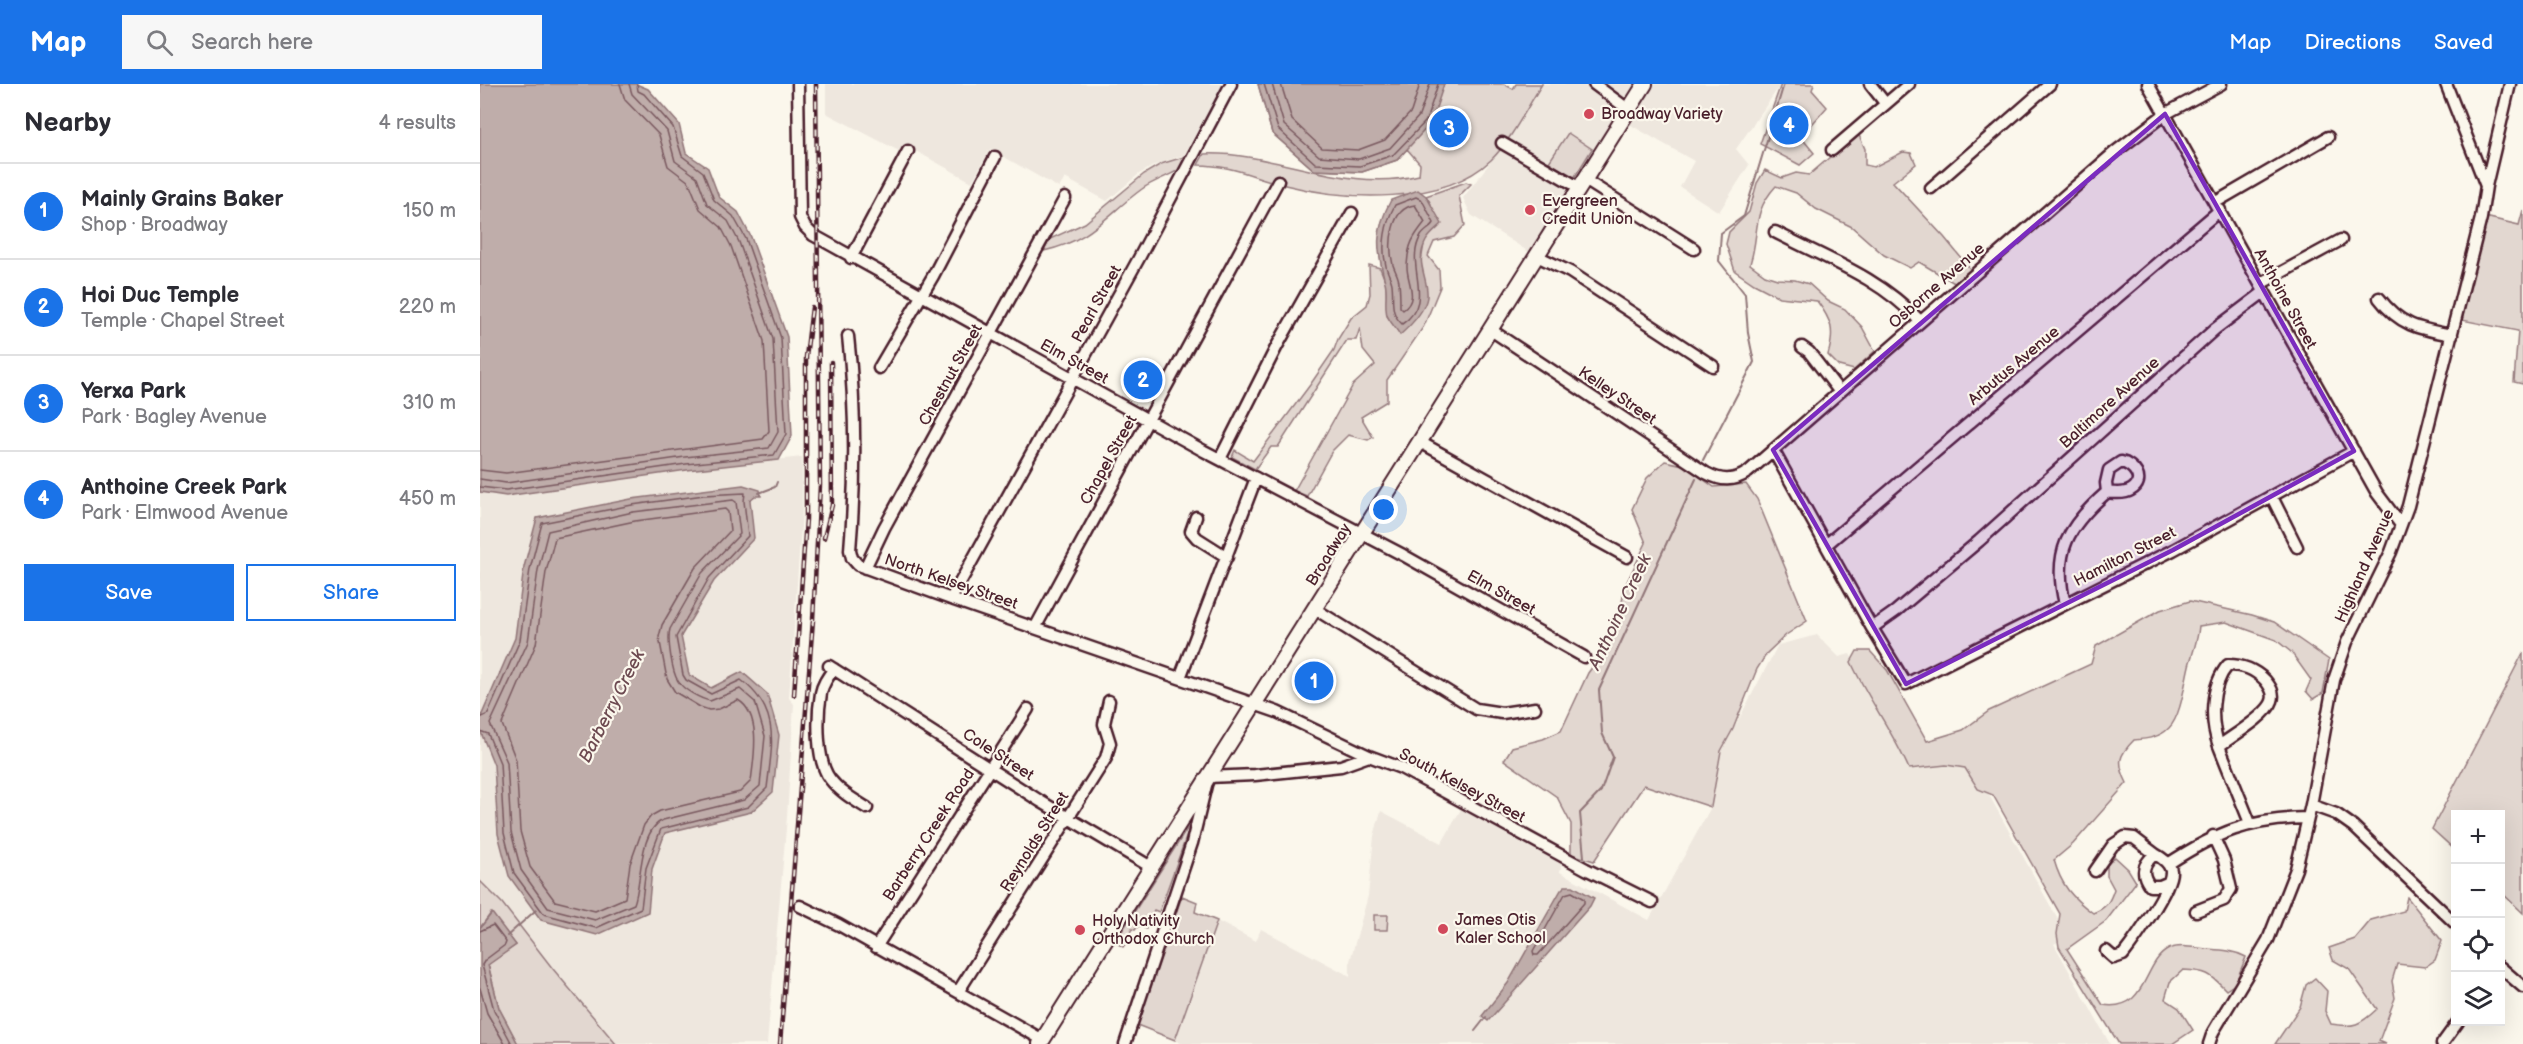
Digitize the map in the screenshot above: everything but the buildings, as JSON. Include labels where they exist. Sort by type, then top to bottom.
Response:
[{"type":"main road","name":"Broadway","points":[[1041,1042],[1645,84]]},
{"type":"street","name":"Elm Street","points":[[798,84],[800,217],[805,227],[813,235],[1072,379],[1403,555],[1584,657]]},
{"type":"street","name":"Pearl Street","points":[[951,599],[1192,160],[1231,84]]},
{"type":"street","points":[[1594,84],[1629,110]]},
{"type":"street","points":[[1870,84],[1885,103]]},
{"type":"street","points":[[1832,150],[1909,84]]},
{"type":"street","points":[[1930,188],[2050,84]]},
{"type":"street","name":"Anthoine Street","points":[[2148,84],[2382,501],[2401,525]]},
{"type":"street","name":"Osborne Avenue","points":[[1729,480],[1748,472],[2115,152],[2165,114],[2221,84]]},
{"type":"street","points":[[2446,84],[2486,186]]},
{"type":"street","name":"Highland Avenue","points":[[2209,1044],[2213,1032],[2268,940],[2292,880],[2311,804],[2334,680],[2347,642],[2391,552],[2423,451],[2481,218],[2486,186],[2510,84]]},
{"type":"street","name":"Arbutus Avenue","points":[[1827,544],[2218,206],[2328,137]]},
{"type":"street","points":[[1502,143],[1583,184],[1694,249]]},
{"type":"street","points":[[851,258],[908,151]]},
{"type":"street","points":[[879,368],[921,296],[995,157]]},
{"type":"street","name":"Chapel Street","points":[[1035,628],[1278,181]]},
{"type":"street","name":"Chestnut Street","points":[[865,568],[889,518],[1065,198]]},
{"type":"street","points":[[1220,459],[1276,346],[1352,213]]},
{"type":"street","points":[[1775,232],[1870,279],[1908,308],[1920,321]]},
{"type":"street","name":"Baltimore Avenue","points":[[1872,628],[1896,611],[1979,541],[2262,288],[2341,240]]},
{"type":"street","points":[[1537,256],[1570,272],[1713,366]]},
{"type":"street","points":[[2379,298],[2391,313],[2406,324],[2452,335]]},
{"type":"street","name":"Kelley Street","points":[[1491,330],[1706,474],[1729,480]]},
{"type":"street","name":"North Kelsey Street","points":[[848,336],[855,426],[855,471],[850,550],[852,558],[865,568],[1254,704]]},
{"type":"street","points":[[1802,347],[1809,352],[1839,391]]},
{"type":"street","points":[[1420,442],[1628,557]]},
{"type":"street","points":[[1773,450],[1872,628]]},
{"type":"street","name":"Hamilton Street","points":[[1872,628],[1906,684],[2272,497],[2354,451]]},
{"type":"street","points":[[1180,678],[1256,478]]},
{"type":"street","points":[[2065,604],[2060,585],[2060,567],[2068,535],[2080,516],[2107,492]]},
{"type":"street","points":[[2272,497],[2297,547]]},
{"type":"street","points":[[1196,517],[1191,531],[1197,538],[1227,557]]},
{"type":"street","points":[[1315,609],[1476,709],[1502,713],[1535,708]]},
{"type":"street","points":[[2219,747],[2267,709],[2273,700],[2271,687],[2259,673],[2243,665],[2228,665],[2222,672],[2213,710],[2213,731],[2219,747],[2250,824]]},
{"type":"street","name":"Cole Street","points":[[867,808],[842,792],[829,778],[819,751],[821,692],[832,667],[989,768],[1151,867]]},
{"type":"street","name":"Reynolds Street","points":[[958,992],[1108,753],[1110,743],[1104,724],[1110,701]]},
{"type":"street","name":"South Kelsey Street","points":[[1254,704],[1278,712],[1368,756],[1401,768],[1652,902]]},
{"type":"street","name":"Barberry Creek Road","points":[[876,947],[1028,709]]},
{"type":"street","points":[[1125,1044],[1192,843],[1208,777],[1255,775],[1341,765],[1368,756]]},
{"type":"street","points":[[2311,804],[2336,814],[2353,826],[2451,919]]},
{"type":"street","points":[[2168,864],[2213,836],[2250,824],[2308,818]]},
{"type":"street","points":[[2196,911],[2224,900],[2231,889],[2224,861],[2213,836]]},
{"type":"street","points":[[2095,871],[2114,845],[2125,837],[2134,838],[2168,864],[2170,876],[2153,910],[2123,956],[2114,958],[2106,951]]},
{"type":"street","points":[[2155,854],[2143,868],[2143,878],[2150,886],[2160,886],[2166,883]]},
{"type":"street","points":[[800,906],[958,992],[1041,1042]]},
{"type":"street","points":[[2504,972],[2523,987]]},
{"type":"street","points":[[2442,1044],[2455,1026]]},
{"type":"highlighted area","points":[[2165,114],[2354,451],[2173,550],[1906,684],[1773,450]]},
{"type":"shaded area","points":[[826,84],[1223,84],[1184,155],[1155,165],[1139,174],[1107,201],[1065,178],[1059,188],[990,149],[972,182],[903,144],[899,151],[826,113]]},
{"type":"shaded area","points":[[1258,84],[1504,84],[1513,89],[1516,84],[1542,84],[1506,143],[1491,160],[1471,175],[1447,185],[1420,192],[1363,196],[1309,190],[1232,169],[1198,165],[1204,154],[1231,155],[1337,176],[1364,179],[1391,179],[1419,175],[1420,164],[1407,149],[1397,160],[1362,172],[1314,170],[1272,133]]},
{"type":"shaded area","points":[[1542,84],[1781,84],[1736,149],[1749,165],[1719,212],[1680,187],[1694,161],[1629,124],[1543,261],[1471,215],[1463,198],[1501,148]]},
{"type":"shaded area","points":[[1781,84],[1814,84],[1812,90],[1827,107],[1801,137],[1814,153],[1800,165],[1760,144]]},
{"type":"shaded area","points":[[1568,133],[1592,149],[1574,178],[1549,162]]},
{"type":"shaded area","points":[[1858,133],[1865,149],[1865,165],[1874,167],[1903,152],[1911,153],[1916,164],[1893,182],[1971,270],[1956,284],[1919,262],[1910,268],[1884,255],[1852,227],[1816,209],[1796,193],[1776,186],[1759,214],[1750,264],[1765,275],[1809,284],[1828,301],[1845,309],[1862,327],[1875,351],[1854,370],[1839,366],[1828,355],[1831,326],[1817,301],[1779,297],[1754,284],[1735,271],[1726,244],[1729,232],[1749,212],[1757,183],[1765,170],[1782,178],[1796,173],[1809,175]]},
{"type":"shaded area","points":[[1190,155],[1184,166],[1142,189],[1086,234],[1044,251],[1050,239],[1085,223],[1144,174],[1161,164]]},
{"type":"shaded area","points":[[1466,182],[1471,184],[1459,196],[1465,225],[1454,237],[1434,242],[1428,256],[1439,270],[1440,287],[1424,326],[1387,380],[1387,401],[1361,417],[1373,437],[1368,440],[1348,435],[1332,451],[1307,496],[1294,491],[1353,385],[1375,365],[1363,350],[1360,328],[1356,340],[1347,340],[1278,447],[1271,447],[1255,469],[1232,457],[1235,450],[1253,461],[1310,385],[1334,350],[1351,318],[1367,305],[1370,294],[1369,265],[1380,268],[1386,283],[1387,316],[1400,334],[1424,280],[1420,267],[1431,204],[1426,196]]},
{"type":"shaded area","points":[[2523,210],[2523,384],[2514,382],[2518,331],[2462,320],[2485,217],[2519,225]]},
{"type":"shaded area","points":[[802,457],[802,511],[789,698],[794,704],[787,817],[767,1044],[616,1044],[553,969],[502,903],[480,881],[480,492],[506,496],[687,470]]},
{"type":"shaded area","points":[[1665,461],[1683,465],[1714,487],[1746,484],[1757,499],[1807,621],[1786,635],[1767,653],[1757,669],[1733,729],[1721,751],[1711,807],[1644,785],[1594,861],[1571,854],[1571,824],[1557,797],[1504,760],[1512,747],[1543,739],[1561,731],[1588,673],[1608,646],[1620,618],[1624,588],[1646,543],[1632,509],[1647,478]]},
{"type":"shaded area","points":[[2190,601],[2274,622],[2329,660],[2323,693],[2313,699],[2306,691],[2311,680],[2291,652],[2276,640],[2226,622],[2199,626],[2180,706],[2173,722],[2169,728],[2157,736],[2134,740],[2122,755],[2121,760],[2127,783],[2073,844],[2054,860],[2068,890],[2093,913],[2104,907],[2114,889],[2107,876],[2107,865],[2115,857],[2128,869],[2136,882],[2106,921],[2067,949],[2103,1005],[2118,1005],[2129,1001],[2137,994],[2160,955],[2169,949],[2187,947],[2226,951],[2246,957],[2235,984],[2226,990],[2211,976],[2197,971],[2183,970],[2170,982],[2165,999],[2179,1008],[2193,1030],[2172,1044],[2119,1044],[2059,947],[2057,934],[2060,914],[1993,795],[1978,789],[1965,768],[1946,765],[1909,769],[1851,662],[1857,651],[1870,651],[1887,670],[1927,741],[1963,730],[1989,711],[2091,664],[2096,646],[2160,610]]},
{"type":"shaded area","points":[[1817,635],[1839,657],[1850,654],[1912,763],[1958,739],[2067,936],[2054,944],[2110,1044],[1182,1044],[1175,1040],[1217,921],[1256,941],[1261,929],[1350,976],[1350,961],[1368,896],[1374,836],[1381,811],[1442,843],[1461,809],[1562,861],[1560,872],[1649,920],[1711,807],[1722,751],[1778,645]]},
{"type":"shaded area","points":[[2523,653],[2523,913],[2505,896],[2505,810],[2451,810],[2451,846],[2432,829]]},
{"type":"shaded area","points":[[1192,821],[1159,912],[1154,910],[1146,929],[1139,925],[1135,930],[1132,929],[1123,947],[1115,942]]},
{"type":"shaded area","points":[[480,881],[502,903],[553,969],[616,1044],[518,1044],[499,1008],[488,964],[516,945],[491,913],[480,928]]},
{"type":"shaded area","points":[[1182,896],[1197,902],[1195,912],[1217,921],[1175,1040],[1137,1025]]},
{"type":"shaded area","points":[[2407,897],[2442,941],[2435,960],[2425,967],[2397,964],[2392,981],[2395,998],[2379,1041],[2386,1044],[2275,1044],[2300,1007],[2306,985],[2315,978],[2327,991],[2325,1011],[2331,1024],[2346,1026],[2356,1024],[2377,1009],[2349,969],[2333,960],[2329,948],[2355,939],[2371,920],[2404,911]]},
{"type":"shaded area","points":[[1374,915],[1388,915],[1387,930],[1374,930]]},
{"type":"water","points":[[480,84],[636,84],[648,89],[679,124],[686,153],[708,168],[719,197],[738,212],[751,237],[787,337],[792,436],[779,460],[687,470],[506,496],[480,492]]},
{"type":"water","points":[[1258,84],[1444,84],[1431,123],[1397,160],[1362,172],[1314,170],[1272,133]]},
{"type":"water","points":[[1418,190],[1426,196],[1442,224],[1426,241],[1421,256],[1427,290],[1426,302],[1416,318],[1400,335],[1389,320],[1386,311],[1386,286],[1379,250],[1380,231],[1391,200]]},
{"type":"water","points":[[743,485],[760,490],[761,496],[755,496],[750,500],[754,538],[714,581],[681,636],[689,675],[711,688],[742,672],[767,694],[779,735],[773,792],[751,812],[665,833],[652,869],[648,912],[597,935],[541,920],[509,876],[498,834],[494,765],[480,730],[480,719],[515,638],[524,567],[537,518],[631,499]]},
{"type":"water","points":[[1565,886],[1573,886],[1594,898],[1590,906],[1488,1021],[1482,1016],[1508,983]]},
{"type":"water","points":[[492,913],[516,945],[488,965],[499,1008],[518,1044],[480,1044],[480,928]]},
{"type":"waterway","name":"Anthoine Creek","points":[[1703,460],[1754,362],[1748,333],[1745,294],[1719,261],[1721,233],[1744,216],[1784,84]]},
{"type":"waterway","name":"Anthoine Creek","points":[[1584,857],[1580,813],[1601,791],[1613,757],[1602,733],[1599,690],[1696,479]]},
{"type":"waterway","name":"Barberry Creek","points":[[759,493],[775,487],[777,482]]},
{"type":"waterway","name":"Barberry Creek","points":[[507,936],[536,910]]},
{"type":"waterway","name":"Anthoine Creek","points":[[1475,1031],[1486,1017]]},
{"type":"railway","points":[[780,1044],[813,620],[820,485],[816,84]]},
{"type":"railway","points":[[794,695],[806,519],[806,357],[812,307]]},
{"type":"railway","points":[[824,538],[832,505],[831,362]]},
{"type":"place","name":"Broadway Variety","points":[[1589,114]]},
{"type":"place","name":"Anthoine Creek Park","points":[[1789,125]]},
{"type":"place","name":"Yerxa Park","points":[[1449,128]]},
{"type":"place","name":"Evergreen Credit Union","points":[[1530,210]]},
{"type":"place","name":"Hoi Duc Temple","points":[[1143,380]]},
{"type":"place","name":"Mainly Grains Baker","points":[[1314,681]]},
{"type":"place","name":"James Otis Kaler School","points":[[1443,929]]},
{"type":"place","name":"Holy Nativity Orthodox Church","points":[[1080,930]]}]
